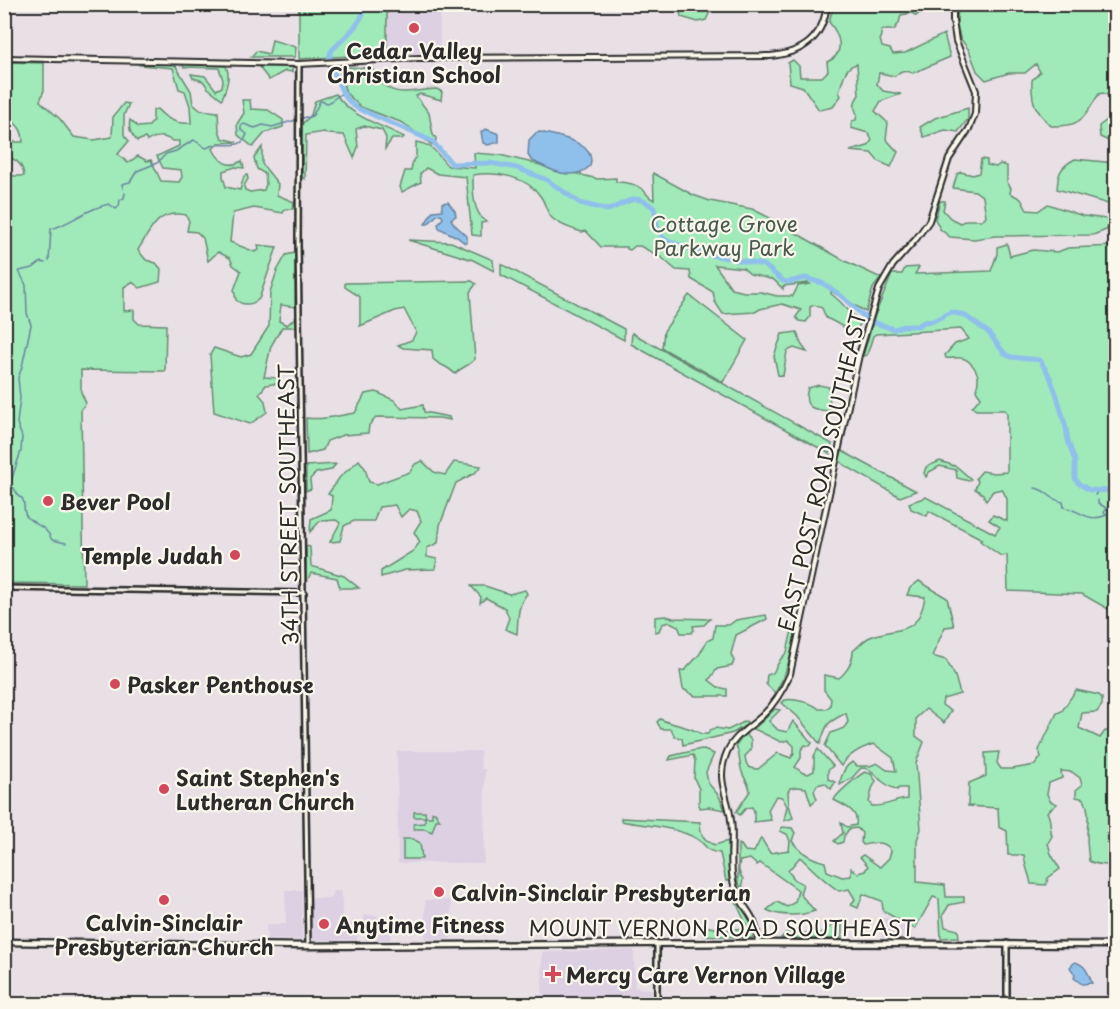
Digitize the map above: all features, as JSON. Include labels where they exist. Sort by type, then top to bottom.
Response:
[{"type":"main road","points":[[4,58],[299,64],[458,57],[779,55],[797,51],[813,40],[821,26],[827,4]]},
{"type":"main road","name":"EAST POST ROAD SOUTHEAST","points":[[758,943],[755,921],[736,891],[732,878],[731,821],[722,787],[723,764],[727,751],[736,738],[779,696],[792,669],[836,454],[874,304],[885,276],[929,221],[949,159],[969,129],[975,114],[976,91],[956,41],[953,4]]},
{"type":"main road","name":"MOUNT VERNON ROAD SOUTHEAST","points":[[4,942],[308,946],[758,943],[1116,945]]},
{"type":"street","name":"34TH STREET SOUTHEAST","points":[[299,64],[298,264],[308,946]]},
{"type":"street","points":[[4,588],[304,593]]},
{"type":"street","points":[[1007,943],[1007,1005]]},
{"type":"street","points":[[657,944],[657,1005]]},
{"type":"shaded area","name":"Cedar Valley Christian School","points":[[387,5],[440,5],[440,52],[387,54]]},
{"type":"shaded area","points":[[397,751],[480,751],[481,769],[485,769],[484,863],[398,863]]},
{"type":"shaded area","points":[[285,890],[302,890],[302,940],[267,940],[266,924],[286,924]]},
{"type":"shaded area","points":[[332,891],[342,891],[342,924],[358,924],[357,940],[313,940],[311,898],[332,898]]},
{"type":"shaded area","points":[[425,900],[451,900],[452,936],[450,939],[425,939]]},
{"type":"shaded area","points":[[364,915],[378,915],[378,932],[391,932],[390,940],[365,940]]},
{"type":"shaded area","points":[[911,917],[912,938],[882,938],[882,918]]},
{"type":"shaded area","points":[[634,950],[635,988],[652,989],[652,1004],[542,1003],[542,952]]},
{"type":"green space","points":[[679,4],[713,5],[706,20],[698,22],[681,17]]},
{"type":"green space","points":[[834,4],[929,5],[916,16],[912,13],[901,15],[894,30],[882,30],[880,39],[882,47],[890,49],[893,54],[905,53],[944,34],[950,57],[913,73],[904,71],[895,76],[879,73],[877,84],[883,91],[901,94],[881,101],[875,111],[888,123],[886,139],[898,152],[891,167],[878,161],[871,153],[850,151],[868,146],[872,140],[868,133],[851,128],[852,121],[856,120],[855,104],[859,95],[857,64],[847,71],[839,92],[841,96],[833,107],[819,110],[803,87],[790,83],[788,63],[793,60],[799,66],[800,77],[822,77],[828,71],[827,62],[833,59],[839,49],[838,38],[829,22]]},
{"type":"green space","points":[[299,5],[387,5],[387,54],[299,59]]},
{"type":"green space","points":[[958,5],[1115,5],[1115,101],[1114,98],[1103,93],[1099,94],[1085,115],[1076,123],[1051,126],[1041,115],[1033,100],[1032,80],[1040,72],[1036,64],[1025,73],[1009,73],[986,80],[977,71],[969,50],[960,38],[957,24]]},
{"type":"green space","points":[[272,40],[296,47],[295,57],[251,57],[256,51],[269,54]]},
{"type":"green space","points":[[5,62],[44,63],[44,90],[40,101],[60,119],[74,137],[94,140],[112,137],[113,117],[124,103],[129,104],[124,115],[124,135],[129,141],[118,154],[128,163],[138,156],[147,161],[151,160],[161,181],[179,182],[182,177],[181,170],[163,168],[157,156],[179,146],[179,141],[160,137],[137,141],[129,126],[130,120],[138,127],[149,126],[153,121],[153,110],[157,109],[172,121],[191,123],[190,106],[185,91],[179,89],[173,68],[140,65],[174,63],[191,91],[193,104],[200,110],[218,112],[222,138],[237,142],[218,143],[213,149],[225,163],[233,164],[242,161],[244,168],[235,167],[223,171],[226,187],[240,190],[244,176],[247,175],[245,190],[250,192],[264,190],[265,174],[257,169],[254,158],[262,147],[262,164],[278,184],[277,195],[294,202],[293,209],[285,209],[283,213],[254,208],[233,213],[230,242],[255,252],[259,250],[258,245],[277,247],[259,299],[250,304],[236,300],[234,290],[241,271],[233,265],[230,258],[218,252],[208,261],[203,238],[197,232],[187,231],[189,221],[186,215],[176,214],[161,218],[138,250],[146,260],[156,263],[161,269],[160,282],[140,288],[132,282],[124,287],[124,311],[134,310],[134,319],[139,324],[166,325],[165,371],[81,370],[81,392],[86,403],[81,409],[84,584],[5,583],[4,231],[11,228],[11,211],[5,205],[4,171],[14,176],[24,176],[18,163],[5,156],[5,142],[23,142],[18,126],[10,119],[5,120]]},
{"type":"green space","points":[[181,63],[226,66],[228,78],[222,99],[203,81],[193,78],[191,74],[205,76],[216,90],[222,87],[223,80],[219,68],[184,67]]},
{"type":"green space","points":[[259,67],[292,67],[292,72],[285,71],[269,80]]},
{"type":"green space","points":[[338,67],[372,68],[384,85],[398,92],[437,89],[442,92],[441,100],[420,94],[416,96],[429,113],[433,135],[436,138],[435,147],[403,123],[361,107],[346,93]]},
{"type":"green space","points":[[336,94],[349,109],[358,115],[404,137],[392,139],[385,149],[386,138],[382,130],[364,126],[356,129],[358,147],[354,158],[344,135],[324,132],[306,135],[305,179],[302,177],[302,124],[311,115],[315,101]]},
{"type":"green space","points":[[242,100],[250,100],[251,109],[268,110],[283,120],[283,127],[265,133],[253,147],[238,135],[237,124],[244,113]]},
{"type":"green space","points":[[968,108],[968,119],[958,132],[945,130],[924,137],[920,127],[935,118]]},
{"type":"green space","points":[[1115,114],[1115,144],[1100,137],[1099,126]]},
{"type":"green space","name":"Cottage Grove Parkway Park","points":[[416,142],[435,151],[448,166],[475,168],[474,153],[500,155],[598,179],[616,178],[616,182],[630,183],[639,187],[654,200],[653,173],[693,195],[710,201],[752,209],[845,261],[881,278],[873,288],[866,312],[831,291],[831,294],[861,321],[856,333],[826,318],[822,308],[814,305],[810,307],[810,317],[806,322],[799,321],[796,317],[801,310],[782,304],[755,312],[723,314],[715,302],[713,292],[691,279],[690,271],[676,270],[661,257],[640,246],[635,246],[630,250],[627,247],[601,247],[586,231],[574,230],[555,220],[550,216],[543,200],[535,190],[528,184],[510,177],[491,174],[473,175],[476,207],[486,222],[481,223],[481,236],[472,235],[466,177],[438,174],[426,168],[420,174],[421,182],[402,192],[400,187],[405,171],[411,171],[413,160],[416,157]],"holes":[[[715,265],[743,268],[750,274],[774,280],[783,289],[783,286],[810,284],[798,286],[793,296],[744,292],[732,289]]]},
{"type":"green space","points":[[981,159],[987,160],[987,165],[1007,166],[1010,193],[1021,199],[1027,210],[1038,211],[1048,204],[1083,216],[1115,220],[1106,230],[1093,235],[995,236],[974,239],[950,237],[940,229],[935,219],[940,201],[945,201],[943,210],[950,218],[960,223],[967,220],[982,220],[986,216],[983,197],[975,191],[953,188],[957,174],[961,172],[973,175],[979,173]]},
{"type":"green space","points":[[1075,159],[1115,163],[1115,206],[1057,189],[1061,171]]},
{"type":"green space","points":[[408,240],[451,242],[493,260],[494,271],[473,260]]},
{"type":"green space","points":[[1007,244],[1010,256],[1033,250],[1057,252],[1068,248],[1115,246],[1115,613],[1082,594],[1008,591],[1007,555],[1001,556],[980,541],[982,539],[929,511],[927,516],[911,509],[909,503],[926,497],[995,534],[1000,527],[989,520],[993,515],[1007,521],[1007,499],[1002,489],[993,491],[986,501],[983,494],[975,489],[978,481],[976,478],[982,471],[1007,472],[1007,413],[1005,410],[976,410],[972,407],[981,397],[976,390],[978,377],[975,370],[971,363],[964,359],[946,358],[945,355],[955,344],[969,339],[961,329],[876,334],[873,336],[867,355],[863,356],[875,315],[892,274],[902,274],[905,268],[919,267],[915,274],[991,271],[997,247]]},
{"type":"green space","points":[[295,253],[295,307],[281,305],[279,321],[287,325],[295,318],[296,327],[282,327],[271,346],[264,377],[278,378],[280,383],[266,385],[259,394],[265,401],[267,412],[250,424],[214,412],[210,355],[214,348],[241,357],[251,354],[269,326],[270,292],[277,271],[286,255]]},
{"type":"green space","points":[[501,264],[624,329],[624,340],[501,275]]},
{"type":"green space","points":[[472,281],[476,284],[470,292],[475,359],[455,374],[433,359],[432,350],[403,348],[398,345],[412,340],[416,332],[404,309],[360,326],[360,297],[345,287],[345,283]]},
{"type":"green space","points":[[689,295],[747,340],[723,382],[662,348],[664,331]]},
{"type":"green space","points":[[797,332],[807,352],[794,348],[787,351],[783,376],[778,375],[774,356],[782,334]]},
{"type":"green space","points":[[632,333],[832,444],[830,454],[631,344]]},
{"type":"green space","points":[[819,385],[829,387],[830,411],[814,409],[808,404],[808,388]]},
{"type":"green space","points":[[376,392],[394,400],[402,409],[423,405],[424,412],[449,417],[450,420],[377,417],[369,425],[368,433],[343,435],[327,441],[323,450],[307,454],[306,418],[325,418],[355,413],[365,394]]},
{"type":"green space","points":[[842,451],[916,491],[900,497],[844,465],[839,460]]},
{"type":"green space","points":[[359,460],[365,468],[369,482],[377,484],[410,472],[415,464],[422,461],[434,472],[445,475],[454,462],[481,466],[475,473],[456,483],[440,525],[438,543],[427,548],[427,557],[437,559],[435,569],[405,570],[381,577],[381,571],[413,551],[420,542],[414,532],[421,521],[417,511],[409,509],[401,517],[395,505],[379,507],[374,521],[354,521],[344,526],[340,541],[330,542],[340,523],[336,520],[320,521],[310,532],[311,519],[331,510],[332,496],[328,494],[340,477]]},
{"type":"green space","points":[[940,461],[957,467],[971,479],[969,481],[957,478],[956,470],[940,466],[929,472],[926,477],[924,473],[926,467]]},
{"type":"green space","points":[[336,464],[331,470],[316,473],[310,479],[311,489],[306,491],[306,466]]},
{"type":"green space","points":[[306,546],[310,547],[311,566],[344,576],[359,588],[340,588],[337,578],[311,573],[306,583]]},
{"type":"green space","points":[[919,581],[947,598],[954,626],[945,627],[932,656],[946,660],[955,676],[960,694],[943,699],[942,705],[951,711],[944,723],[926,709],[916,718],[916,736],[924,742],[916,763],[921,829],[917,840],[917,882],[945,885],[946,897],[964,897],[964,902],[949,905],[943,915],[945,927],[958,930],[959,937],[941,938],[939,899],[933,897],[915,929],[883,911],[882,901],[863,894],[858,908],[851,905],[855,899],[849,889],[839,891],[800,857],[788,871],[795,880],[803,884],[800,894],[815,911],[791,915],[767,910],[777,902],[787,907],[795,902],[798,890],[760,863],[757,865],[750,859],[740,861],[739,866],[739,873],[743,879],[742,885],[749,895],[746,896],[738,883],[738,844],[745,851],[754,852],[761,838],[770,853],[789,850],[790,841],[787,834],[780,831],[782,827],[792,828],[795,833],[792,841],[803,852],[825,862],[827,871],[842,877],[851,876],[851,868],[858,873],[865,871],[868,866],[860,857],[863,855],[880,867],[889,858],[891,851],[886,845],[879,843],[863,845],[862,833],[857,828],[849,829],[843,842],[838,844],[834,841],[843,833],[841,823],[847,827],[856,825],[856,820],[850,810],[834,800],[843,789],[865,772],[871,774],[876,781],[869,802],[872,806],[907,799],[907,788],[897,790],[865,768],[861,768],[852,778],[840,785],[844,772],[853,762],[857,766],[870,766],[877,763],[887,770],[896,771],[893,758],[874,744],[855,752],[841,766],[825,746],[831,733],[844,728],[848,722],[846,713],[828,724],[820,744],[797,716],[782,703],[785,700],[793,700],[808,703],[819,709],[826,709],[830,706],[831,699],[824,690],[824,675],[839,678],[845,673],[853,651],[868,638],[912,625],[922,610],[925,597],[907,595],[910,588]]},
{"type":"green space","points":[[471,586],[485,586],[509,594],[525,590],[527,594],[520,608],[517,634],[505,629],[509,618],[505,608],[486,598],[480,603],[481,597]]},
{"type":"green space","points":[[766,615],[767,619],[736,635],[731,654],[734,661],[732,666],[717,669],[709,680],[718,687],[727,689],[727,696],[695,696],[683,689],[680,671],[685,670],[699,655],[707,641],[713,638],[715,625],[729,625],[736,620]]},
{"type":"green space","points":[[655,617],[710,619],[704,625],[693,626],[694,630],[691,633],[681,633],[678,626],[670,622],[662,624],[659,631],[655,632]]},
{"type":"green space","points":[[793,626],[797,626],[791,652],[775,693],[766,684],[767,675],[773,673],[787,652]]},
{"type":"green space","points":[[1076,690],[1099,695],[1102,698],[1102,705],[1097,712],[1082,713],[1079,728],[1100,738],[1105,731],[1115,732],[1115,873],[1111,866],[1089,861],[1087,809],[1084,799],[1076,797],[1076,790],[1082,785],[1080,778],[1072,772],[1061,771],[1062,778],[1049,783],[1047,794],[1050,801],[1057,804],[1047,812],[1052,836],[1048,843],[1051,854],[1060,869],[1048,878],[1046,885],[1031,884],[1024,855],[1008,855],[1007,831],[999,827],[998,808],[968,806],[969,783],[986,776],[985,753],[999,752],[997,763],[1001,769],[1035,765],[1041,757],[1039,750],[1057,713],[1062,711]]},
{"type":"green space","points":[[775,709],[780,710],[769,721],[778,730],[787,732],[793,721],[812,743],[810,746],[805,745],[801,750],[801,758],[795,767],[803,773],[808,774],[814,771],[814,756],[818,749],[833,766],[828,770],[828,779],[835,782],[831,789],[825,783],[817,785],[814,791],[817,799],[811,804],[806,788],[790,788],[789,805],[793,818],[784,821],[787,806],[782,797],[776,796],[768,810],[771,820],[754,822],[752,807],[746,808],[740,815],[736,812],[750,791],[742,772],[736,746],[745,733],[751,740],[751,750],[745,759],[747,765],[752,768],[758,769],[778,753],[791,758],[794,746],[788,740],[781,742],[752,728]]},
{"type":"green space","points":[[660,719],[701,734],[708,734],[715,728],[728,730],[746,721],[748,724],[733,733],[683,745],[682,738],[675,737],[671,729],[661,729],[657,722]]},
{"type":"green space","points":[[701,749],[714,754],[706,772],[708,783],[719,796],[725,810],[699,808],[699,789],[694,778],[693,755],[669,760],[671,756]]},
{"type":"green space","points":[[414,812],[425,812],[426,817],[432,817],[432,812],[435,812],[440,820],[436,820],[432,832],[425,829],[414,829],[414,824],[425,823],[425,817],[414,817]]},
{"type":"green space","points":[[621,818],[700,822],[705,839],[715,845],[728,841],[729,881],[726,881],[720,853],[708,850],[697,839],[670,829],[621,821]]},
{"type":"green space","points":[[403,839],[413,839],[420,843],[422,859],[403,859]]},
{"type":"green space","points":[[732,888],[749,915],[754,934],[752,938],[703,935],[702,926],[728,930],[745,928],[746,924],[730,889]]},
{"type":"green space","points":[[839,921],[842,922],[842,937],[839,939],[781,938],[787,932],[820,934]]},
{"type":"water","points":[[486,129],[499,134],[499,142],[488,145],[483,143],[481,132]]},
{"type":"water","points":[[540,132],[565,138],[582,146],[591,158],[590,166],[576,174],[568,174],[560,173],[531,160],[528,155],[529,140]]},
{"type":"water","points":[[448,202],[456,216],[451,219],[467,236],[467,243],[439,228],[438,224],[443,218],[441,214],[425,224],[433,211],[442,210],[442,203]]},
{"type":"water","points":[[1075,962],[1084,967],[1092,983],[1082,984],[1074,978],[1075,975],[1070,967]]},
{"type":"waterway","points":[[365,4],[359,21],[332,49],[330,57],[331,66],[346,98],[357,108],[432,141],[452,164],[490,163],[517,168],[547,180],[580,203],[608,210],[631,200],[641,200],[654,208],[658,229],[666,240],[706,254],[764,265],[783,281],[789,282],[805,278],[822,283],[875,323],[894,329],[903,326],[917,326],[951,312],[964,315],[988,332],[1005,354],[1011,357],[1040,360],[1057,396],[1075,461],[1075,478],[1078,483],[1089,490],[1116,491]]},
{"type":"waterway","points":[[123,189],[122,184],[130,182],[137,171],[157,163],[166,154],[194,140],[206,148],[215,145],[238,144],[245,139],[247,134],[241,130],[244,124],[255,128],[263,125],[272,127],[308,118],[313,115],[320,101],[328,103],[342,93]]},
{"type":"waterway","points":[[49,261],[51,229],[100,206],[109,204],[116,209],[125,193]]},
{"type":"waterway","points":[[45,263],[41,262],[33,268],[19,271],[26,285],[27,313],[31,325],[18,378],[20,398],[17,423],[22,437],[21,451],[11,481],[8,482],[22,498],[27,517],[43,528],[52,540],[66,543]]},
{"type":"waterway","points":[[1035,488],[1063,502],[1064,507],[1089,517],[1107,515],[1104,513],[1106,509]]},
{"type":"waterway","points":[[1098,500],[1098,503],[1116,516]]},
{"type":"place","name":"Cedar Valley Christian School","points":[[414,28]]},
{"type":"place","name":"Bever Pool","points":[[48,501]]},
{"type":"place","name":"Temple Judah","points":[[235,555]]},
{"type":"place","name":"Pasker Penthouse","points":[[115,684]]},
{"type":"place","name":"Saint Stephen's Lutheran Church","points":[[164,789]]},
{"type":"place","name":"Calvin-Sinclair Presbyterian","points":[[439,892]]},
{"type":"place","name":"Calvin-Sinclair Presbyterian Church","points":[[164,900]]},
{"type":"place","name":"Anytime Fitness","points":[[324,924]]},
{"type":"place","name":"Mercy Care Vernon Village","points":[[553,974]]}]
